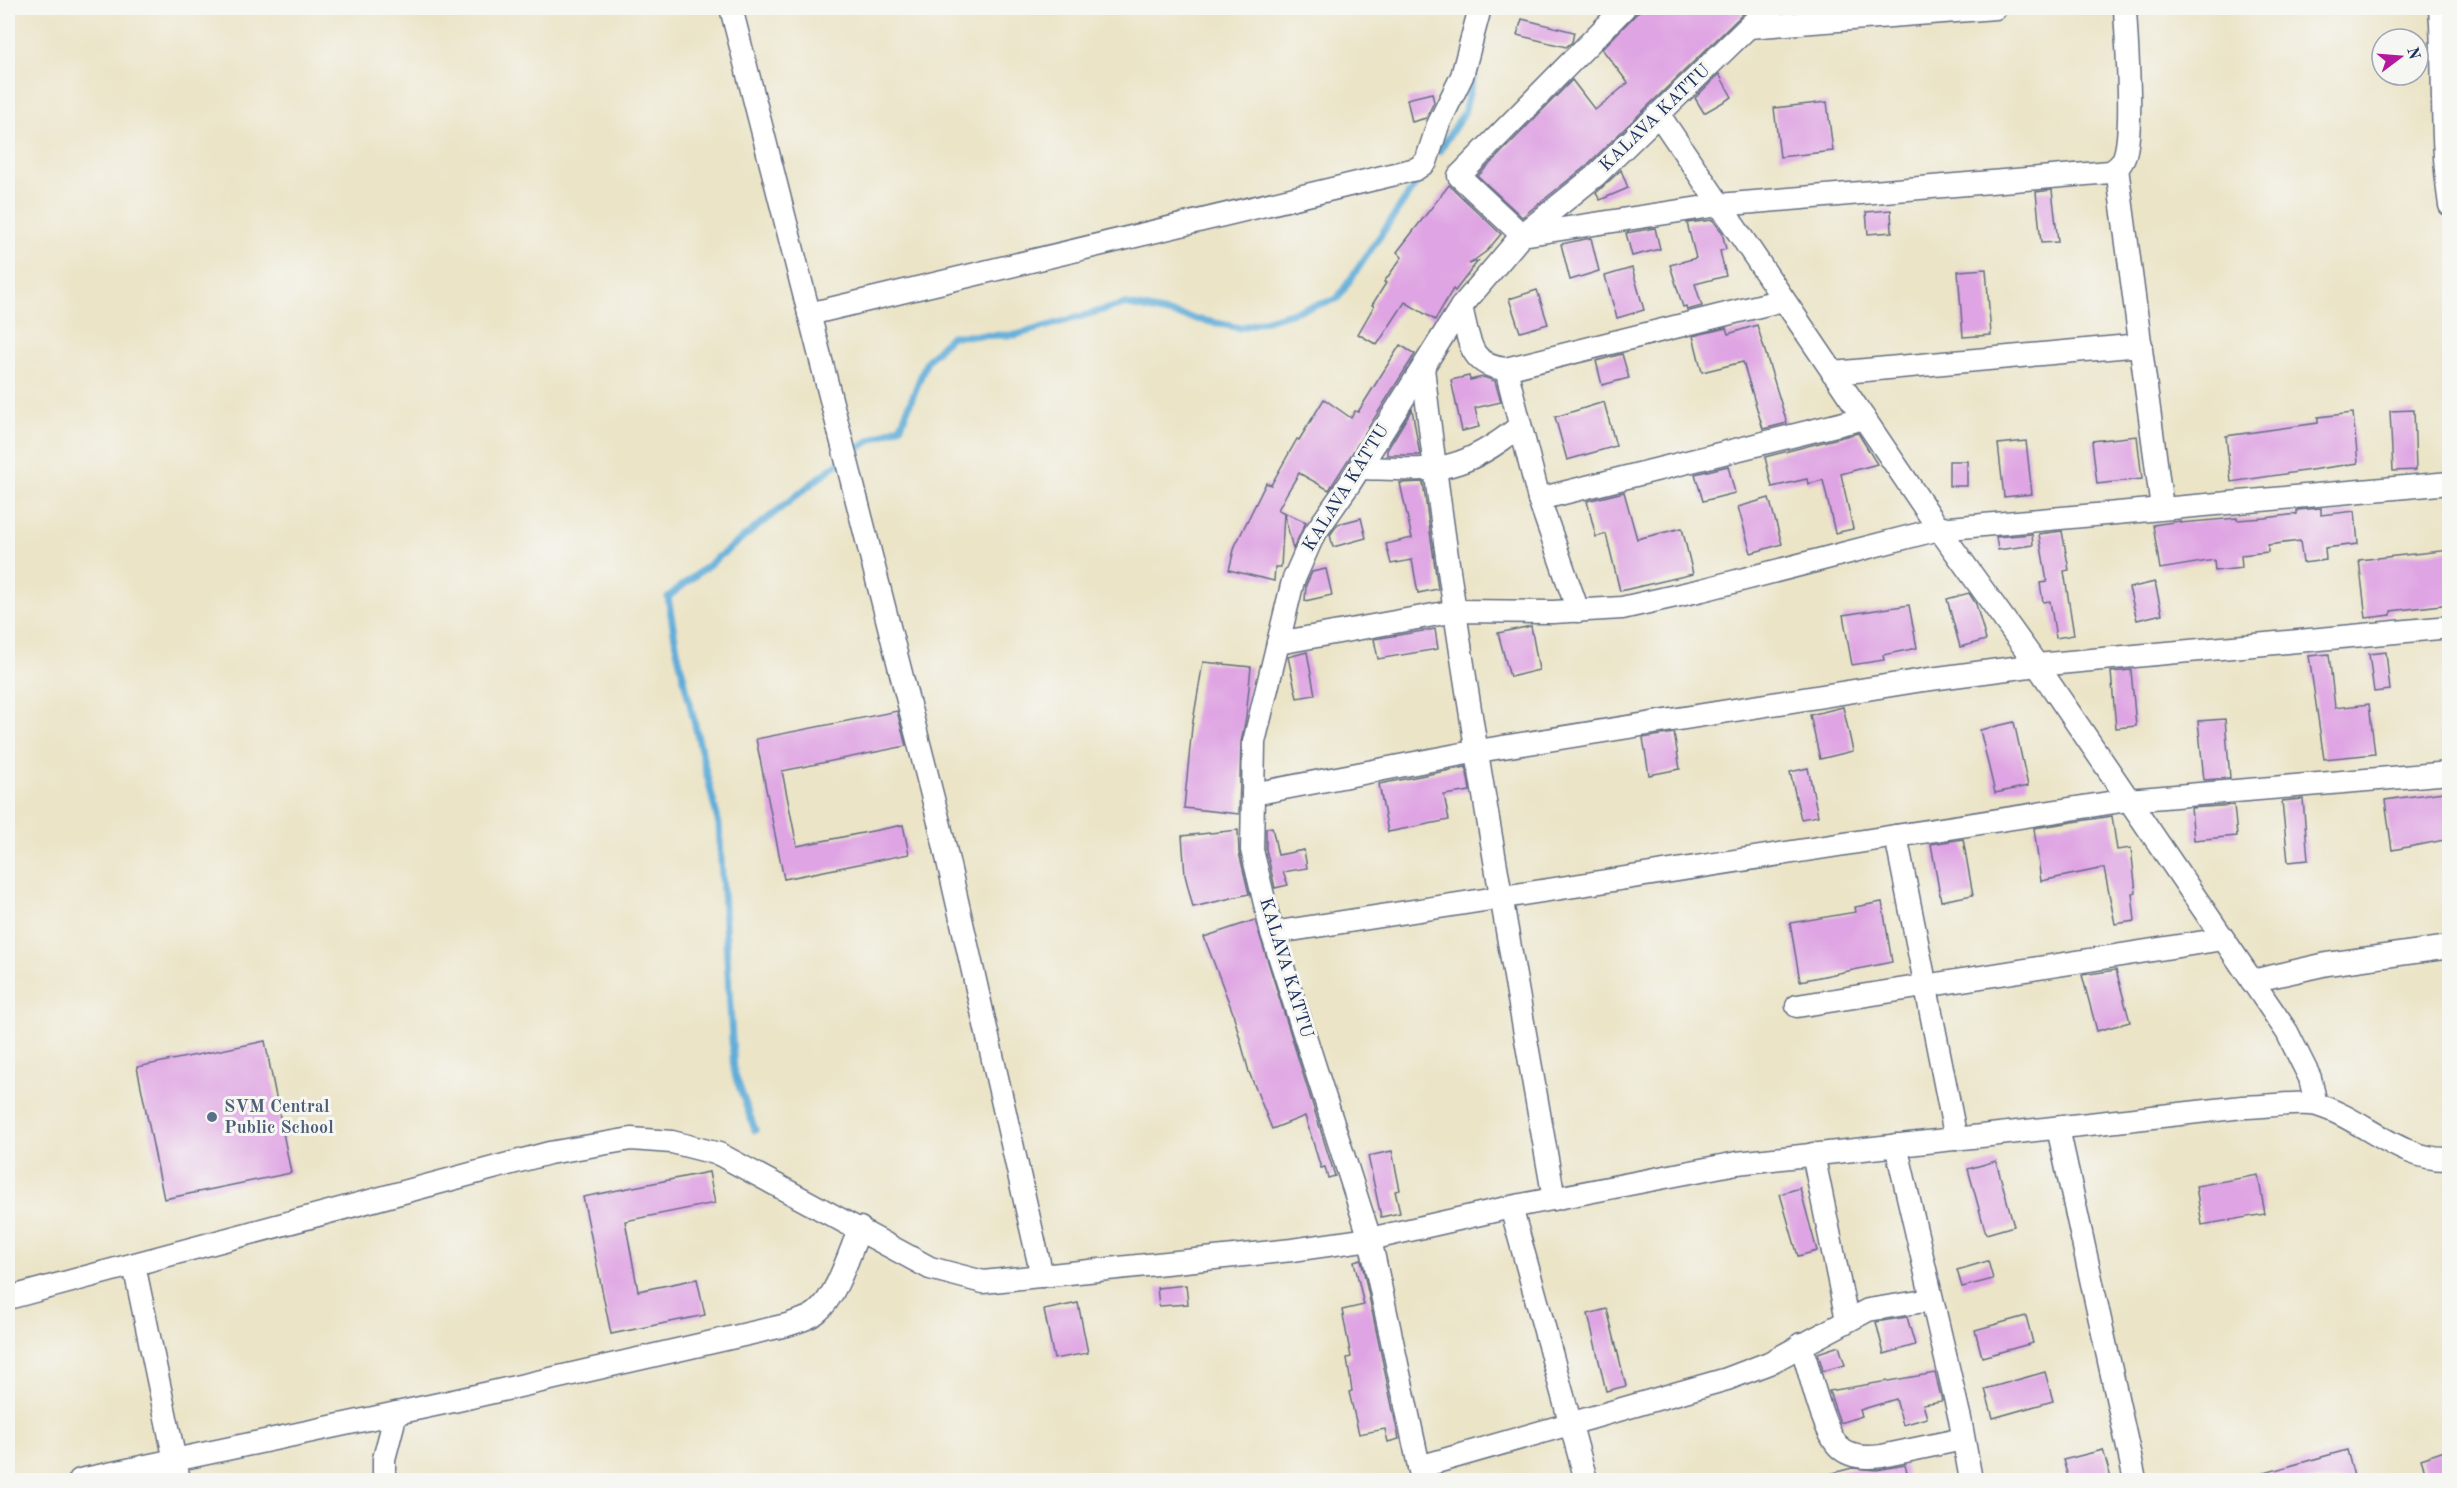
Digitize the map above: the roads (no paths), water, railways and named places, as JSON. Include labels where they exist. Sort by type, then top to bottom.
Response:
[{"type":"street","points":[[731,8],[940,826],[1042,1276]]},
{"type":"street","points":[[1480,8],[1462,76],[1438,125],[1442,162],[1522,235],[1719,205],[2091,175],[2118,168]]},
{"type":"street","points":[[808,314],[1396,175],[1423,165],[1442,162],[1624,8]]},
{"type":"street","name":"KALAVA KATTU","points":[[1421,1474],[1370,1239],[1272,933],[1252,850],[1254,742],[1293,581],[1313,536],[1461,307],[1522,235],[1595,176],[1768,8]]},
{"type":"street","points":[[1749,27],[1995,8]]},
{"type":"street","points":[[2125,8],[2128,137],[2123,160],[2118,168],[2162,508]]},
{"type":"street","points":[[2440,8],[2447,57],[2446,160],[2450,205]]},
{"type":"street","points":[[1659,116],[1833,373],[2037,665],[2252,981],[2301,1056],[2316,1104]]},
{"type":"street","points":[[1461,307],[1473,351],[1478,360],[1486,366],[1506,369],[1784,300]]},
{"type":"street","points":[[1833,373],[2141,345]]},
{"type":"street","points":[[1423,368],[1434,470],[1501,897],[1554,1199]]},
{"type":"street","points":[[1506,369],[1539,499],[1578,611]]},
{"type":"street","points":[[1539,499],[1864,418]]},
{"type":"street","points":[[1359,468],[1434,470],[1470,460],[1520,426]]},
{"type":"street","points":[[1278,643],[1456,611],[1578,611],[1622,608],[1702,590],[1940,529],[2450,483]]},
{"type":"street","points":[[1253,794],[1478,751],[1923,680],[2037,665],[2450,627]]},
{"type":"street","points":[[1272,933],[2128,800],[2450,773]]},
{"type":"street","points":[[1896,836],[1956,1139]]},
{"type":"street","points":[[1797,1006],[2223,939]]},
{"type":"street","points":[[2252,981],[2327,964],[2450,947]]},
{"type":"street","points":[[8,1298],[549,1153],[631,1139],[672,1142],[719,1154],[860,1228],[930,1268],[983,1282],[1292,1250],[1370,1239],[1511,1207],[1737,1162],[2243,1107],[2316,1104],[2396,1146],[2430,1159],[2450,1158]]},
{"type":"street","points":[[2058,1128],[2135,1480]]},
{"type":"street","points":[[1896,1145],[1971,1480]]},
{"type":"street","points":[[1813,1154],[1847,1320]]},
{"type":"street","points":[[1511,1207],[1586,1480]]},
{"type":"street","points":[[80,1480],[178,1470],[396,1413],[787,1325],[810,1317],[820,1310],[831,1294],[860,1228]]},
{"type":"street","points":[[134,1265],[178,1470]]},
{"type":"street","points":[[1421,1474],[1728,1379],[1769,1364],[1801,1344],[1868,1310],[1931,1300]]},
{"type":"street","points":[[1801,1344],[1830,1433],[1839,1447],[1848,1453],[1870,1457],[1882,1456],[1963,1439]]},
{"type":"street","points":[[384,1480],[384,1460],[396,1413]]},
{"type":"waterway","points":[[1439,151],[1464,113],[1477,63]]},
{"type":"waterway","points":[[755,1130],[734,1072],[719,825],[677,650],[668,597],[834,466],[869,441],[901,426],[927,361],[951,336],[1016,335],[1124,304],[1240,328],[1337,299],[1424,172]]},
{"type":"place","name":"SVM Central Public School","points":[[212,1117]]}]
